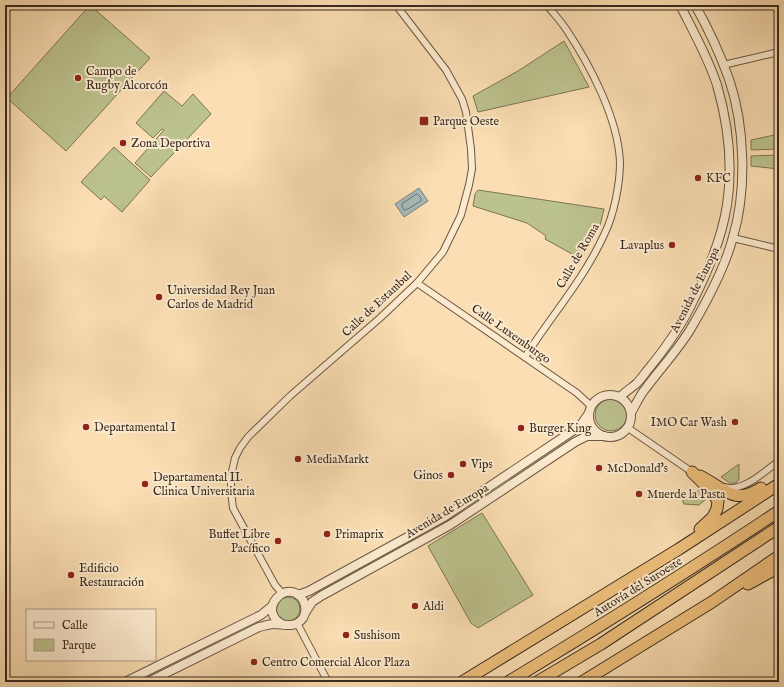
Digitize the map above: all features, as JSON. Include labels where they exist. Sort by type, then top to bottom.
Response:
[{"type":"highway","points":[[692,472],[713,482],[728,494],[740,496],[754,493],[779,478]]},
{"type":"highway","points":[[680,549],[713,517],[717,509],[718,501],[712,492],[692,472]]},
{"type":"highway","points":[[462,682],[680,549],[779,484]]},
{"type":"highway","name":"Autovía del Suroeste","points":[[508,682],[592,632],[779,511]]},
{"type":"highway","points":[[537,682],[601,644],[779,527]]},
{"type":"highway","points":[[582,682],[712,602],[779,556]]},
{"type":"highway","points":[[712,602],[779,567]]},
{"type":"street","name":"Calle de Estambul","points":[[282,594],[233,508],[230,492],[231,476],[235,458],[248,437],[290,396],[381,317],[417,283],[443,252],[461,215],[470,180],[472,169],[471,149],[466,112],[462,99],[446,70],[396,5]]},
{"type":"street","name":"Calle de Roma","points":[[525,356],[576,284],[604,235],[612,216],[617,194],[620,162],[615,133],[603,96],[565,28],[547,5]]},
{"type":"street","name":"Avenida de Europa","points":[[620,396],[636,384],[654,362],[673,337],[690,308],[716,248],[727,205],[730,177],[725,119],[718,91],[705,54],[680,5]]},
{"type":"street","name":"Avenida de Europa","points":[[632,411],[644,389],[667,363],[695,321],[723,265],[733,238],[739,207],[742,153],[735,101],[723,65],[695,5]]},
{"type":"street","points":[[723,65],[779,52]]},
{"type":"street","points":[[733,238],[779,250]]},
{"type":"street","name":"Calle Luxemburgo","points":[[417,283],[577,393],[590,409]]},
{"type":"street","points":[[613,395],[620,396],[627,402],[632,411],[631,421],[628,428],[623,433],[617,436],[604,436],[594,430],[591,425],[590,409],[601,397],[613,395]]},
{"type":"street","name":"Avenida de Europa","points":[[298,595],[309,591],[444,517],[580,426],[590,409]]},
{"type":"street","points":[[628,428],[692,472]]},
{"type":"street","name":"Avenida de Europa","points":[[305,613],[312,602],[321,596],[450,525],[575,442],[587,436],[604,436]]},
{"type":"street","points":[[713,482],[731,489],[743,486],[779,461]]},
{"type":"street","points":[[125,682],[260,615],[272,606],[277,597],[282,594],[293,592],[298,595],[304,603],[305,613],[297,623],[293,625],[269,624],[259,627],[148,682]]},
{"type":"street","points":[[272,606],[273,616],[284,625]]},
{"type":"street","points":[[297,623],[328,682]]},
{"type":"green space","name":"Campo de Rugby Alcorcón","points":[[90,5],[150,58],[66,151],[7,98]]},
{"type":"green space","points":[[564,41],[589,87],[478,112],[473,96],[518,71]]},
{"type":"green space","points":[[164,91],[182,106],[193,94],[211,114],[151,177],[135,163],[164,130],[162,129],[153,138],[136,123]]},
{"type":"green space","points":[[779,134],[779,149],[751,150],[751,140]]},
{"type":"green space","points":[[114,147],[150,180],[122,212],[104,196],[101,200],[81,182]]},
{"type":"green space","points":[[779,155],[779,169],[751,166],[751,156]]},
{"type":"green space","points":[[478,190],[604,209],[600,226],[581,259],[545,239],[546,236],[527,223],[473,206],[475,194]]},
{"type":"green space","points":[[611,399],[617,400],[624,406],[627,415],[626,421],[620,428],[611,431],[605,430],[598,424],[595,415],[596,409],[602,402]]},
{"type":"green space","points":[[739,464],[739,479],[736,483],[730,483],[721,477]]},
{"type":"green space","points":[[699,490],[704,494],[705,500],[699,505],[684,504],[683,500]]},
{"type":"green space","points":[[482,513],[533,595],[478,628],[471,623],[428,546]]},
{"type":"green space","points":[[288,597],[297,600],[300,609],[297,618],[288,621],[279,618],[276,609],[279,600]]},
{"type":"water","points":[[419,188],[428,201],[404,217],[395,204]]},
{"type":"place","name":"Campo de Rugby Alcorcón","points":[[78,78]]},
{"type":"place","name":"Parque Oeste","points":[[424,121]]},
{"type":"place","name":"Zona Deportiva","points":[[123,143]]},
{"type":"place","name":"KFC","points":[[698,178]]},
{"type":"place","name":"Lavaplus","points":[[672,245]]},
{"type":"place","name":"Universidad Rey Juan Carlos de Madrid","points":[[159,297]]},
{"type":"place","name":"IMO Car Wash","points":[[735,422]]},
{"type":"place","name":"Departamental I","points":[[86,427]]},
{"type":"place","name":"Burger King","points":[[521,428]]},
{"type":"place","name":"MediaMarkt","points":[[298,459]]},
{"type":"place","name":"Vips","points":[[463,464]]},
{"type":"place","name":"McDonald's","points":[[599,468]]},
{"type":"place","name":"Ginos","points":[[451,475]]},
{"type":"place","name":"Departamental II. Clinica Universitaria","points":[[145,484]]},
{"type":"place","name":"Muerde la Pasta","points":[[639,494]]},
{"type":"place","name":"Primaprix","points":[[327,534]]},
{"type":"place","name":"Buffet Libre Pacífico","points":[[278,541]]},
{"type":"place","name":"Edificio Restauración","points":[[71,575]]},
{"type":"place","name":"Aldi","points":[[415,606]]},
{"type":"place","name":"Sushisom","points":[[346,635]]},
{"type":"place","name":"Centro Comercial Alcor Plaza","points":[[254,662]]}]
